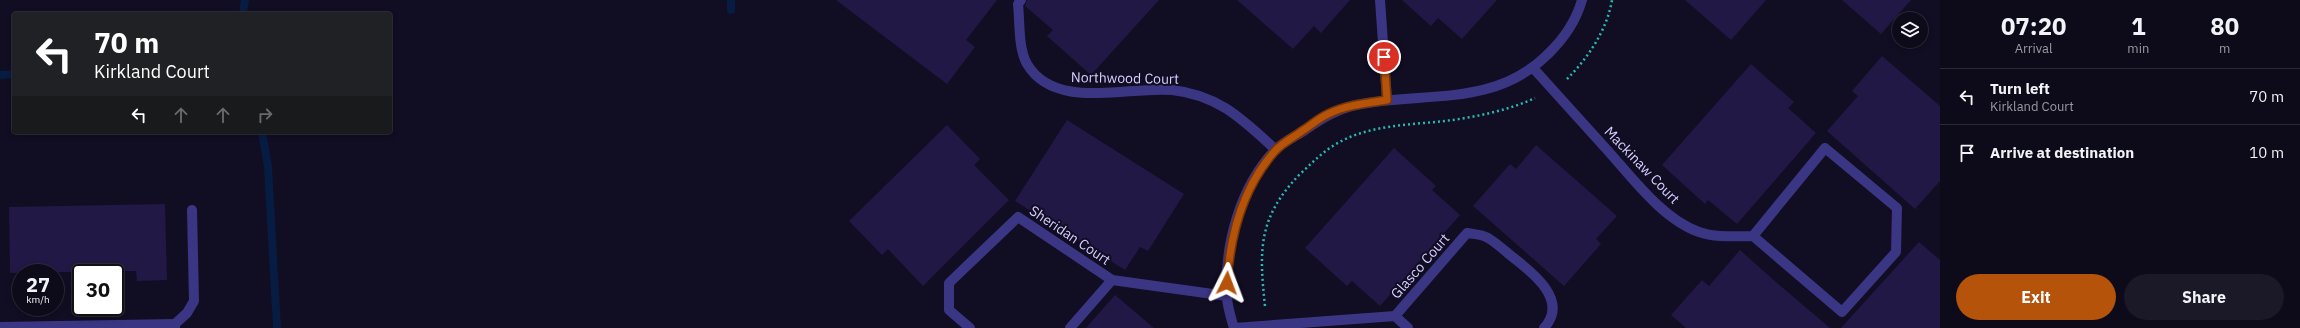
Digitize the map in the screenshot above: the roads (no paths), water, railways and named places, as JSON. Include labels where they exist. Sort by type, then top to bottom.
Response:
[{"type":"street","points":[[1380,0],[1387,100]]},
{"type":"street","points":[[1234,328],[1227,296],[1229,256],[1235,224],[1244,198],[1256,177],[1276,150],[1327,114],[1355,105],[1387,100],[1477,92],[1504,85],[1534,68],[1558,45],[1570,26],[1582,0]]},
{"type":"street","name":"Northwood Court","points":[[1018,1],[1022,47],[1027,64],[1041,80],[1052,87],[1073,93],[1172,90],[1212,100],[1235,113],[1276,150]]},
{"type":"street","name":"Mackinaw Court","points":[[1534,68],[1640,186],[1671,216],[1684,226],[1700,232],[1721,236],[1753,236]]},
{"type":"street","points":[[1825,148],[1897,208],[1896,252],[1842,312],[1753,236],[1825,148]]},
{"type":"street","points":[[0,327],[175,326],[187,314],[194,301],[192,210]]},
{"type":"street","name":"Sheridan Court","points":[[970,328],[949,310],[949,283],[1018,217],[1112,280],[1227,296]]},
{"type":"street","name":"Glasco Court","points":[[1234,328],[1395,316],[1466,233],[1486,237],[1535,274],[1548,291],[1553,307],[1550,322],[1544,328]]},
{"type":"street","name":"Sheridan Court","points":[[1070,328],[1112,280]]},
{"type":"street","name":"Glasco Court","points":[[1395,316],[1408,328]]},
{"type":"waterway","points":[[243,12],[245,0]]},
{"type":"waterway","points":[[731,0],[731,10]]},
{"type":"waterway","points":[[0,75],[12,74]]},
{"type":"waterway","points":[[262,134],[268,167],[277,328]]}]
